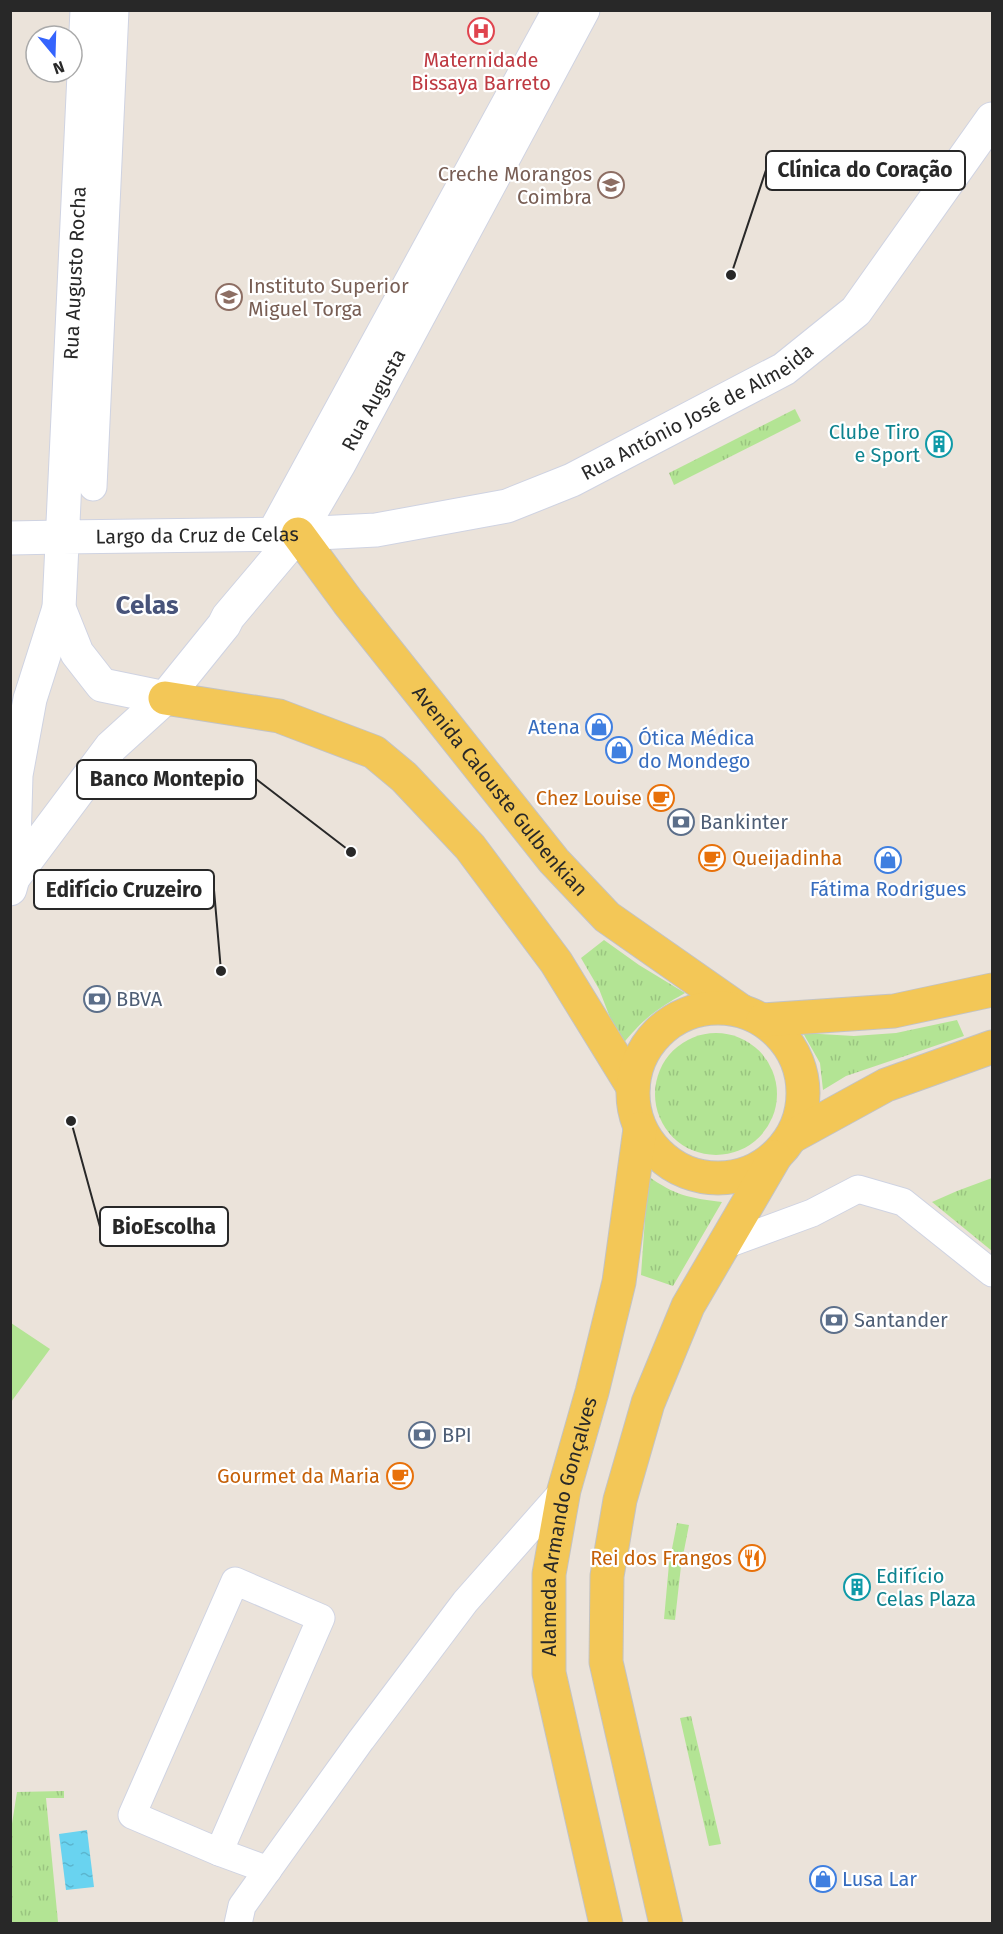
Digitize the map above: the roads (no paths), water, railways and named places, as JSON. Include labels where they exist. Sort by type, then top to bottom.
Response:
[{"type":"main road","name":"Avenida Calouste Gulbenkian","points":[[284,534],[348,602],[554,861],[607,917],[783,1037],[797,1059],[804,1084],[803,1110],[784,1146]]},
{"type":"main road","points":[[165,698],[279,716],[374,752],[397,771],[470,846],[556,962],[633,1087]]},
{"type":"main road","points":[[993,990],[894,1011],[752,1015],[715,1008],[690,1012],[668,1024],[651,1041],[642,1055],[638,1062],[633,1087],[634,1108],[640,1129],[655,1150],[676,1168],[700,1177],[727,1178],[753,1172],[784,1146],[886,1085],[993,1047]]},
{"type":"main road","name":"Alameda Armando Gonçalves","points":[[606,1923],[549,1673],[549,1574],[564,1490],[592,1392],[619,1282],[640,1129]]},
{"type":"main road","points":[[666,1923],[606,1662],[607,1576],[620,1500],[648,1403],[688,1306],[784,1146]]},
{"type":"street","name":"Rua Augusto Rocha","points":[[62,537],[87,10]]},
{"type":"street","name":"Rua Augusta","points":[[284,534],[339,464],[583,10]]},
{"type":"street","name":"Rua António José de Almeida","points":[[284,534],[376,530],[507,506],[572,480],[784,369],[856,311],[993,119]]},
{"type":"street","name":"Largo da Cruz de Celas","points":[[12,884],[16,776],[30,699],[59,608],[62,537],[284,534]]},
{"type":"street","name":"Largo da Cruz de Celas","points":[[12,884],[111,747],[165,698],[224,626],[284,534]]},
{"type":"street","points":[[10,538],[62,537]]},
{"type":"street","name":"Largo da Cruz de Celas","points":[[59,608],[76,653],[102,685],[165,698]]},
{"type":"lane","points":[[93,487],[116,10]]},
{"type":"lane","points":[[284,534],[556,10]]},
{"type":"lane","points":[[722,1246],[812,1213],[858,1190],[903,1202],[993,1273]]},
{"type":"lane","points":[[238,1923],[242,1906],[361,1740],[465,1602],[564,1490]]},
{"type":"lane","points":[[219,1852],[321,1618],[235,1581],[132,1815],[219,1852],[268,1870]]},
{"type":"water","points":[[87,1830],[94,1887],[66,1890],[59,1834]]},
{"type":"place","name":"Maternidade Bissaya Barreto","points":[[481,31]]},
{"type":"place","name":"Creche Morangos Coimbra","points":[[611,185]]},
{"type":"place","name":"Clínica do Coração","points":[[731,275]]},
{"type":"place","name":"Instituto Superior Miguel Torga","points":[[229,297]]},
{"type":"place","name":"Clube Tiro e Sport","points":[[939,444]]},
{"type":"place","name":"Atena","points":[[599,727]]},
{"type":"place","name":"Ótica Médica do Mondego","points":[[619,750]]},
{"type":"place","name":"Chez Louise","points":[[661,798]]},
{"type":"place","name":"Bankinter","points":[[681,822]]},
{"type":"place","name":"Banco Montepio","points":[[351,852]]},
{"type":"place","name":"Queijadinha","points":[[712,858]]},
{"type":"place","name":"Fátima Rodrigues","points":[[888,860]]},
{"type":"place","name":"Edifício Cruzeiro","points":[[221,971]]},
{"type":"place","name":"BBVA","points":[[97,999]]},
{"type":"place","name":"BioEscolha","points":[[71,1121]]},
{"type":"place","name":"Santander","points":[[834,1320]]},
{"type":"place","name":"BPI","points":[[422,1435]]},
{"type":"place","name":"Gourmet da Maria","points":[[400,1476]]},
{"type":"place","name":"Rei dos Frangos","points":[[752,1558]]},
{"type":"place","name":"Edifício Celas Plaza","points":[[857,1587]]},
{"type":"place","name":"Lusa Lar","points":[[823,1879]]},
{"type":"district","name":"Celas","points":[[147,605]]}]
